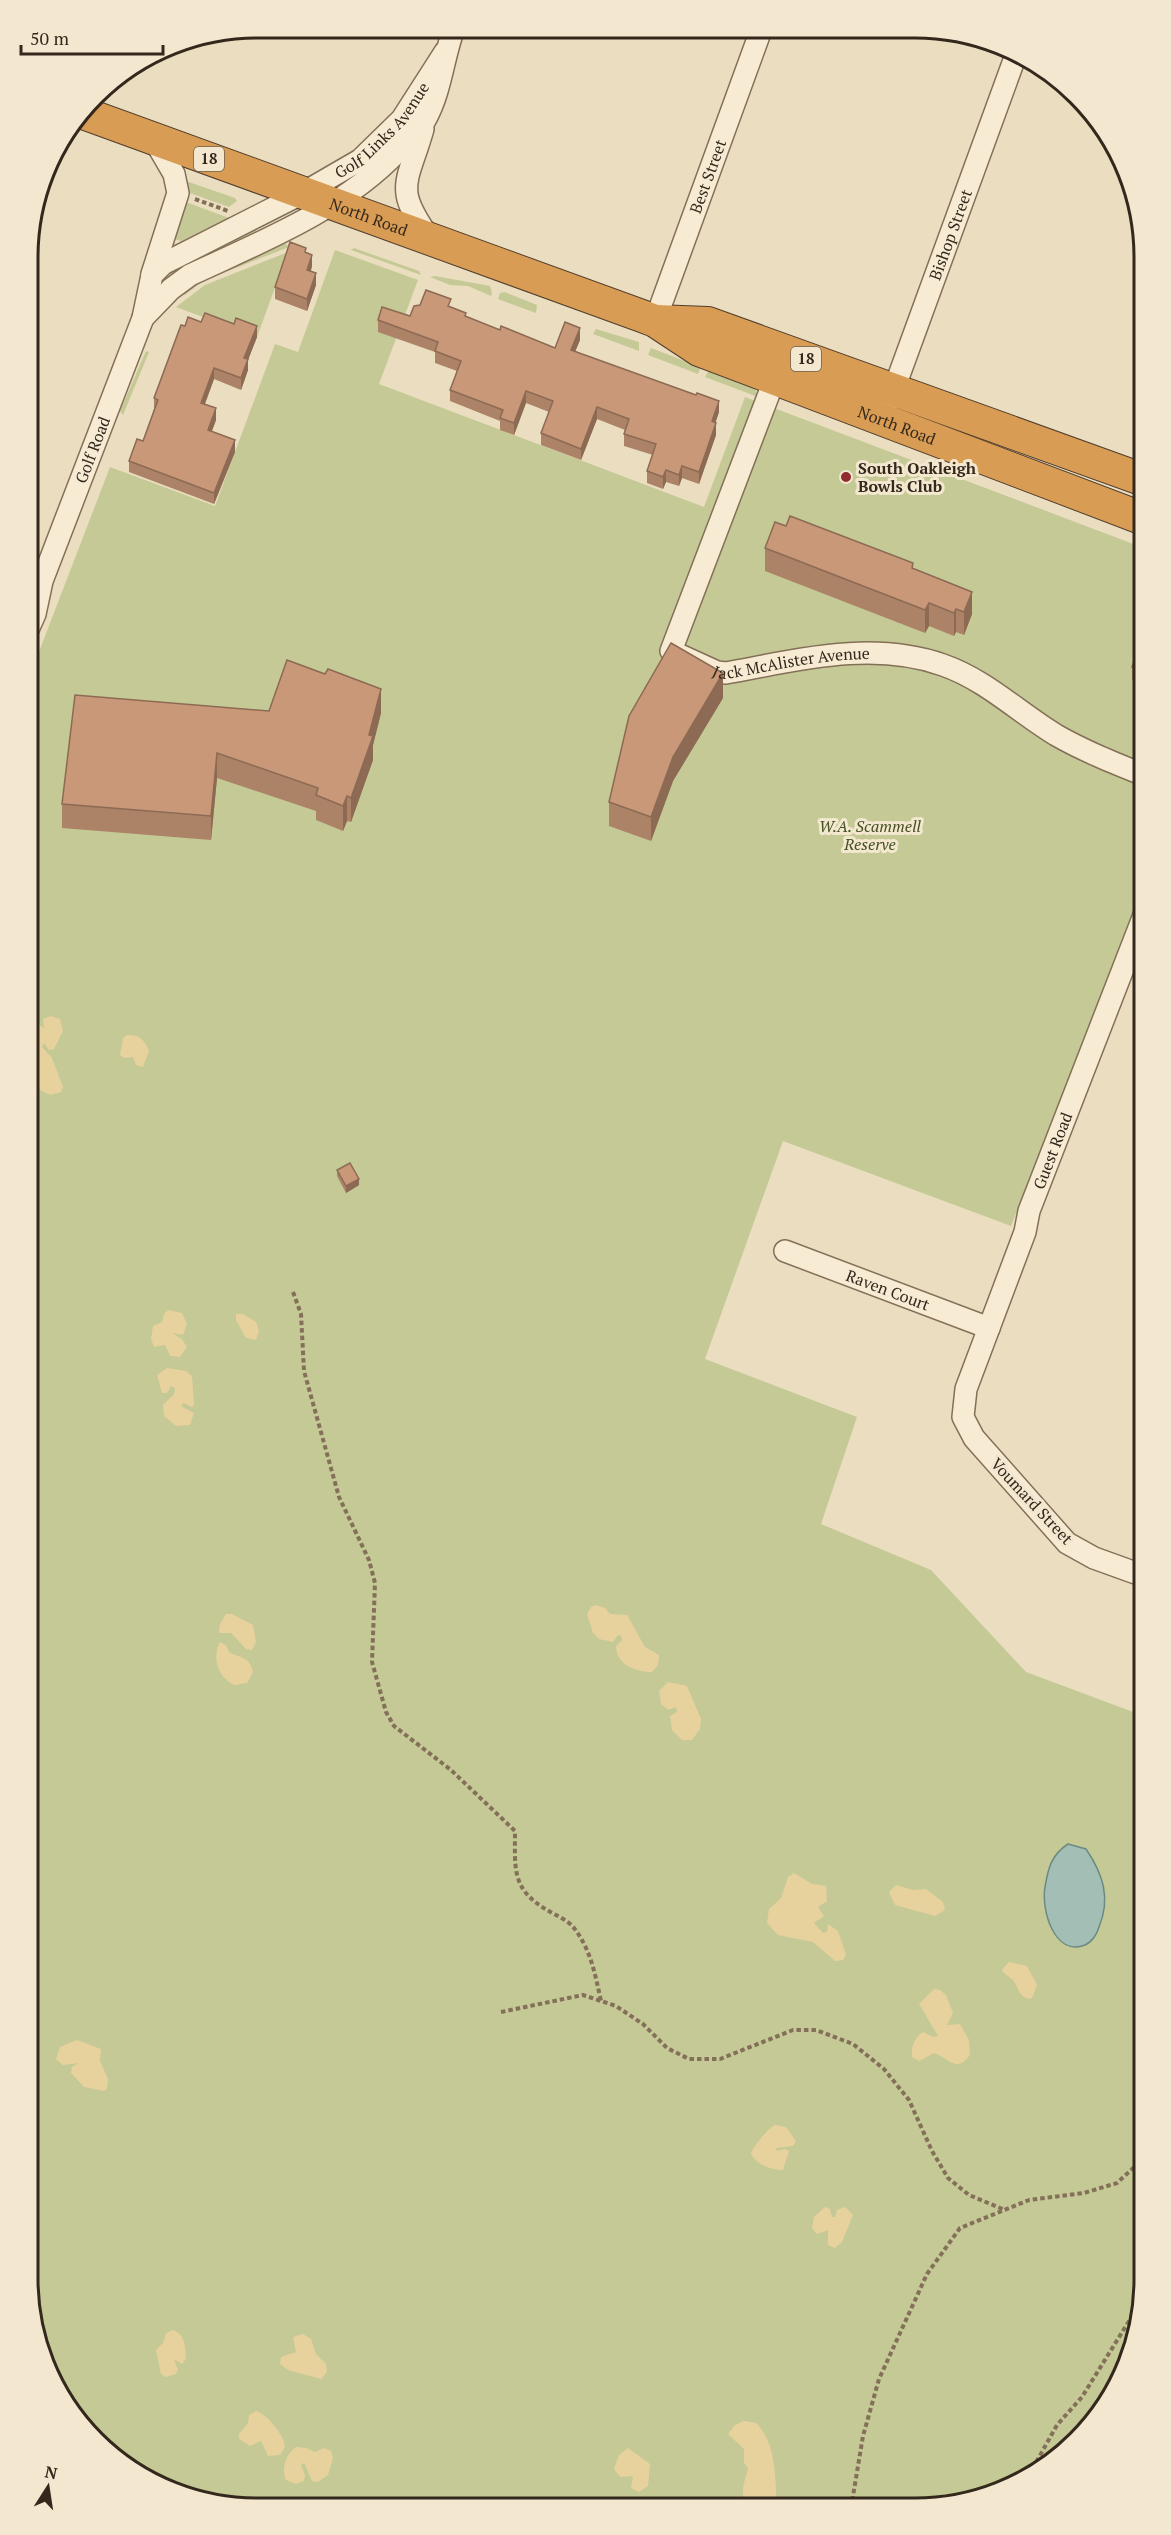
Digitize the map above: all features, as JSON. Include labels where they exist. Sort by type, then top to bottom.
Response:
[{"type":"highway","name":"North Road","points":[[91,113],[303,194],[655,321],[699,350],[1134,515]]},
{"type":"highway","name":"North Road","points":[[655,321],[708,324],[1134,476]]},
{"type":"street","name":"Golf Links Avenue","points":[[332,204],[376,174],[425,120],[438,90],[445,52],[450,38]]},
{"type":"street","name":"Best Street","points":[[655,321],[758,38]]},
{"type":"street","name":"Golf Links Avenue","points":[[303,194],[360,160],[402,119],[445,52]]},
{"type":"street","name":"Bishop Street","points":[[883,418],[1014,61]]},
{"type":"street","points":[[425,120],[405,188],[413,216],[430,240]]},
{"type":"street","name":"Golf Road","points":[[38,600],[42,581],[142,318],[152,275],[178,192],[174,174],[153,138]]},
{"type":"street","points":[[152,275],[171,258],[303,194]]},
{"type":"street","name":"Golf Road","points":[[142,318],[166,293],[190,275],[332,204]]},
{"type":"street","name":"Jack McAlister Avenue","points":[[775,378],[757,432],[670,651],[717,672],[726,673],[841,652],[911,657],[942,665],[985,686],[1056,734],[1134,770]]},
{"type":"street","name":"Golf Road","points":[[38,586],[42,581]]},
{"type":"street","name":"Guest Road","points":[[966,1389],[1025,1232],[1029,1211],[1134,941]]},
{"type":"street","name":"Raven Court","points":[[785,1251],[989,1328]]},
{"type":"street","name":"Voumard Street","points":[[966,1389],[963,1417],[974,1438],[1067,1542],[1083,1553],[1134,1572]]},
{"type":"path","points":[[185,195],[237,214]]},
{"type":"path","points":[[293,1292],[300,1314],[304,1371],[336,1485],[354,1532],[369,1560],[375,1583],[372,1662],[386,1712],[394,1726],[451,1770],[515,1831],[516,1872],[522,1890],[538,1905],[573,1926],[591,1957],[601,2001]]},
{"type":"path","points":[[501,2012],[583,1995],[616,2006],[643,2024],[668,2048],[689,2059],[720,2059],[793,2030],[816,2030],[852,2044],[884,2069],[909,2100],[932,2151],[948,2178],[969,2194],[1005,2210]]},
{"type":"path","points":[[853,2498],[863,2436],[879,2379],[927,2274],[960,2229],[1029,2200],[1084,2193],[1117,2183],[1134,2167]]},
{"type":"path","points":[[1037,2460],[1057,2425],[1082,2397],[1129,2321]]},
{"type":"green space","points":[[186,181],[235,198],[237,201],[229,207],[187,192]]},
{"type":"green space","points":[[183,201],[229,218],[181,241],[171,238]]},
{"type":"green space","points":[[252,228],[262,234],[173,277],[170,273]]},
{"type":"green space","points":[[284,242],[289,247],[203,281],[185,295],[182,292],[183,290]]},
{"type":"green space","points":[[354,248],[419,271],[421,275],[351,250]]},
{"type":"green space","name":"W.A. Scammell Reserve","points":[[335,250],[418,280],[379,384],[704,507],[745,397],[1134,544],[1134,910],[1011,1226],[783,1141],[705,1359],[857,1417],[821,1524],[931,1570],[1026,1672],[1134,1712],[1134,2278],[1132,2307],[1117,2362],[1097,2400],[1079,2423],[1036,2461],[985,2486],[943,2496],[914,2498],[257,2498],[228,2496],[173,2481],[135,2461],[112,2443],[74,2400],[49,2349],[38,2293],[38,654],[110,467],[215,506],[275,344],[298,352]]},
{"type":"green space","points":[[288,252],[257,337],[176,307],[205,285]]},
{"type":"green space","points":[[430,277],[490,286],[492,293],[491,296],[468,286],[450,285]]},
{"type":"green space","points":[[504,292],[537,305],[536,313],[498,299],[500,293]]},
{"type":"green space","points":[[596,329],[639,342],[639,351],[593,334]]},
{"type":"green space","points":[[651,348],[698,366],[700,369],[698,374],[648,355]]},
{"type":"green space","points":[[146,351],[149,352],[123,415],[120,411]]},
{"type":"green space","points":[[709,370],[755,388],[758,397],[705,377]]},
{"type":"sand","points":[[51,1016],[60,1019],[63,1031],[54,1049],[49,1050],[44,1043],[42,1047],[52,1058],[63,1087],[61,1092],[50,1095],[38,1089],[38,1026],[44,1028],[43,1019]]},
{"type":"sand","points":[[127,1035],[138,1037],[149,1051],[143,1067],[136,1065],[133,1057],[125,1058],[120,1055],[123,1038]]},
{"type":"sand","points":[[168,1310],[182,1313],[187,1324],[183,1335],[172,1333],[182,1339],[187,1347],[180,1357],[170,1356],[165,1345],[154,1347],[151,1339],[153,1326],[162,1322]]},
{"type":"sand","points":[[236,1314],[243,1314],[256,1322],[259,1331],[256,1340],[246,1338],[236,1320]]},
{"type":"sand","points":[[167,1368],[186,1371],[192,1376],[194,1405],[192,1407],[183,1403],[181,1406],[194,1413],[190,1425],[176,1426],[164,1416],[163,1405],[174,1394],[175,1388],[171,1386],[167,1393],[162,1393],[157,1375]]},
{"type":"sand","points":[[596,1605],[605,1608],[610,1614],[627,1615],[645,1647],[659,1655],[658,1665],[652,1672],[640,1671],[623,1663],[616,1646],[622,1640],[621,1636],[618,1635],[613,1642],[599,1639],[593,1633],[587,1614],[591,1607]]},
{"type":"sand","points":[[226,1614],[232,1614],[253,1625],[256,1642],[252,1650],[246,1649],[231,1633],[219,1633],[220,1624]]},
{"type":"sand","points":[[220,1642],[226,1645],[229,1652],[244,1658],[252,1667],[253,1672],[247,1683],[235,1685],[221,1673],[216,1655]]},
{"type":"sand","points":[[668,1682],[687,1686],[701,1719],[700,1729],[692,1740],[682,1740],[672,1730],[670,1716],[677,1712],[676,1707],[668,1710],[661,1704],[659,1691]]},
{"type":"sand","points":[[794,1873],[812,1884],[826,1886],[827,1901],[818,1907],[824,1916],[814,1923],[823,1933],[827,1932],[828,1924],[838,1931],[846,1955],[843,1960],[835,1961],[813,1942],[778,1935],[767,1923],[769,1909],[781,1898],[788,1877]]},
{"type":"sand","points":[[896,1885],[913,1890],[926,1889],[943,1902],[945,1910],[935,1916],[895,1905],[889,1892]]},
{"type":"sand","points":[[1009,1962],[1027,1966],[1037,1985],[1032,1998],[1028,1999],[1022,1995],[1013,1980],[1002,1970]]},
{"type":"sand","points":[[934,1989],[946,1995],[953,2013],[947,2025],[960,2024],[969,2040],[970,2055],[961,2063],[952,2063],[934,2053],[919,2061],[912,2057],[914,2043],[920,2034],[923,2032],[933,2037],[938,2036],[919,2004]]},
{"type":"sand","points":[[77,2040],[101,2049],[100,2061],[108,2079],[107,2089],[104,2091],[84,2087],[71,2073],[72,2067],[78,2063],[63,2065],[56,2059],[60,2047]]},
{"type":"sand","points":[[775,2125],[786,2127],[796,2141],[793,2146],[776,2148],[777,2151],[785,2149],[789,2151],[783,2170],[764,2166],[756,2161],[751,2153],[762,2137]]},
{"type":"sand","points":[[825,2207],[830,2209],[832,2217],[835,2217],[837,2210],[845,2207],[853,2215],[842,2242],[835,2248],[828,2245],[828,2230],[817,2234],[812,2228],[814,2217]]},
{"type":"sand","points":[[173,2330],[183,2338],[186,2359],[182,2364],[174,2359],[178,2370],[176,2374],[165,2377],[161,2374],[156,2350],[163,2343],[166,2333]]},
{"type":"sand","points":[[303,2334],[311,2339],[316,2354],[326,2364],[327,2372],[321,2379],[288,2370],[280,2364],[281,2357],[296,2352],[293,2337]]},
{"type":"sand","points":[[256,2411],[270,2420],[282,2437],[285,2447],[280,2455],[268,2456],[261,2441],[250,2446],[239,2439],[239,2434],[248,2423],[249,2415]]},
{"type":"sand","points":[[744,2421],[756,2423],[763,2431],[774,2462],[776,2498],[743,2498],[743,2487],[748,2468],[744,2463],[744,2449],[728,2434],[735,2425]]},
{"type":"sand","points":[[296,2447],[315,2452],[324,2448],[331,2451],[333,2458],[328,2475],[318,2482],[312,2481],[304,2463],[301,2465],[305,2475],[304,2481],[296,2484],[286,2480],[285,2462]]},
{"type":"sand","points":[[628,2448],[650,2464],[648,2486],[639,2492],[631,2488],[633,2476],[620,2477],[614,2469],[619,2455]]},
{"type":"water","points":[[1068,1844],[1086,1849],[1101,1877],[1105,1896],[1103,1916],[1096,1935],[1088,1944],[1074,1947],[1065,1944],[1052,1929],[1044,1896],[1051,1863],[1062,1848]]},
{"type":"building","points":[[290,242],[306,248],[305,252],[312,255],[307,270],[316,273],[307,299],[275,287]]},
{"type":"building","points":[[426,290],[451,299],[448,306],[466,313],[465,316],[500,330],[501,326],[555,348],[565,322],[580,328],[571,350],[696,395],[697,393],[719,401],[712,421],[716,423],[699,472],[682,466],[679,475],[666,470],[663,477],[647,471],[656,444],[624,434],[629,419],[597,407],[581,449],[541,433],[553,401],[526,391],[514,423],[500,418],[503,410],[450,390],[461,361],[435,351],[438,342],[378,320],[382,307],[410,316],[414,306],[420,305]]},
{"type":"building","points":[[205,313],[234,324],[236,318],[257,326],[244,358],[248,359],[241,378],[214,368],[201,403],[216,408],[208,430],[235,440],[214,493],[129,461],[137,439],[143,441],[158,400],[154,398],[181,325],[185,326],[188,317],[201,322]]},
{"type":"building","points":[[790,516],[913,563],[912,568],[972,592],[964,612],[956,609],[954,613],[929,603],[925,610],[765,548],[775,522],[786,526]]},
{"type":"building","points":[[671,643],[723,673],[673,757],[651,817],[609,802],[629,716]]},
{"type":"building","points":[[287,660],[325,674],[328,669],[381,689],[369,735],[373,736],[351,798],[347,796],[343,806],[316,795],[318,788],[217,753],[211,816],[62,804],[75,695],[269,711]]},
{"type":"building","points":[[350,1163],[359,1179],[346,1186],[337,1170]]},
{"type":"place","name":"South Oakleigh Bowls Club","points":[[846,477]]}]
